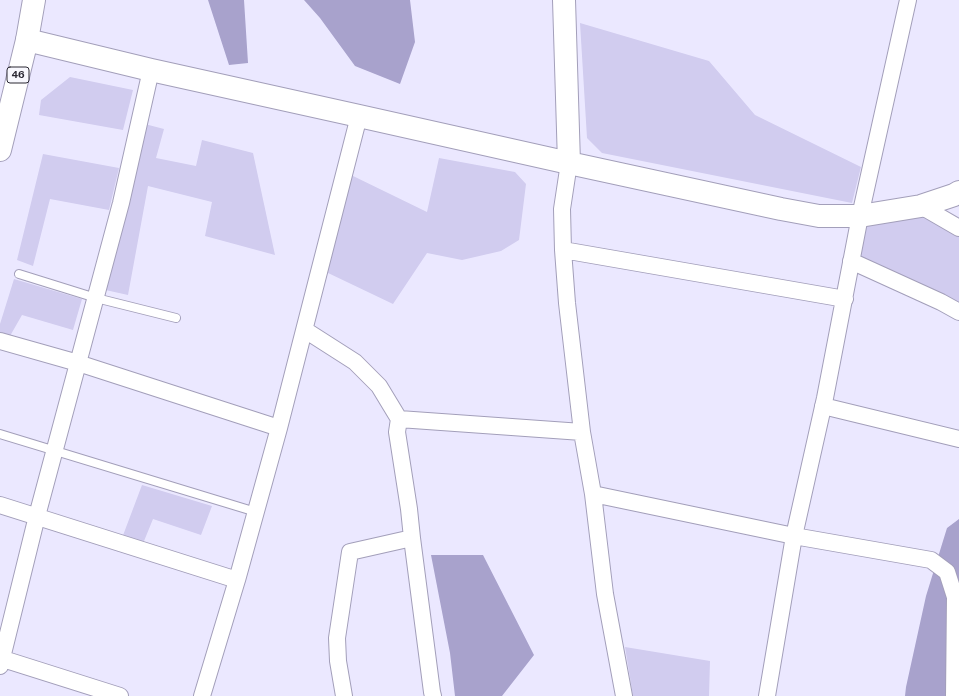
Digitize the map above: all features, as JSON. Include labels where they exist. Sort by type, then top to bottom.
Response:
[{"type":"main road","name":"46","points":[[0,150],[27,40],[34,0]]},
{"type":"main road","points":[[564,0],[569,163]]},
{"type":"main road","points":[[27,40],[151,70],[569,163],[781,209],[820,216],[860,216],[921,206],[959,192]]},
{"type":"street","points":[[767,696],[794,536],[823,406],[860,216],[908,0]]},
{"type":"street","points":[[120,696],[1,661],[54,451],[121,203],[151,70]]},
{"type":"street","points":[[202,696],[237,580],[279,428],[359,116]]},
{"type":"street","points":[[569,163],[562,209],[567,303],[582,432],[593,494],[605,594],[624,696]]},
{"type":"street","points":[[921,206],[959,228]]},
{"type":"street","points":[[563,250],[845,299]]},
{"type":"street","points":[[851,261],[942,302],[959,312]]},
{"type":"street","points":[[304,330],[355,362],[379,386],[399,419],[397,432],[409,509],[433,696]]},
{"type":"street","points":[[0,341],[78,363],[279,428]]},
{"type":"street","points":[[823,406],[959,439]]},
{"type":"street","points":[[399,419],[582,432]]},
{"type":"street","points":[[593,494],[794,536],[930,560],[947,572],[955,597],[954,696]]},
{"type":"street","points":[[0,504],[237,580]]},
{"type":"street","points":[[344,696],[336,638],[350,552],[412,538]]},
{"type":"lane","points":[[19,274],[96,298],[176,318]]},
{"type":"lane","points":[[0,434],[256,512]]},
{"type":"shaded area","points":[[208,0],[244,0],[248,63],[229,65]]},
{"type":"shaded area","points":[[304,0],[410,0],[415,42],[400,84],[355,66],[320,18]]},
{"type":"shaded area","points":[[580,23],[709,61],[755,115],[861,167],[852,203],[602,153],[587,138]]},
{"type":"shaded area","points":[[70,77],[133,90],[123,130],[39,115],[41,100]]},
{"type":"shaded area","points":[[141,123],[164,129],[156,158],[196,166],[202,140],[253,153],[275,255],[205,236],[212,202],[148,186],[128,295],[101,289]]},
{"type":"shaded area","points":[[43,154],[119,168],[109,210],[50,199],[33,266],[17,260]]},
{"type":"shaded area","points":[[439,158],[515,172],[526,184],[519,240],[501,251],[462,260],[427,253],[393,304],[326,272],[351,175],[427,212]]},
{"type":"shaded area","points":[[921,206],[959,228],[959,312],[851,261],[860,216]]},
{"type":"shaded area","points":[[14,279],[82,299],[73,330],[22,315],[10,336],[0,333],[0,324]]},
{"type":"shaded area","points":[[142,485],[212,506],[201,535],[153,519],[142,546],[122,538]]},
{"type":"shaded area","points":[[959,519],[959,696],[905,696],[926,596],[947,528]]},
{"type":"shaded area","points":[[431,555],[483,555],[534,655],[502,696],[455,696],[450,653]]},
{"type":"shaded area","points":[[625,647],[710,661],[709,696],[633,696]]}]
